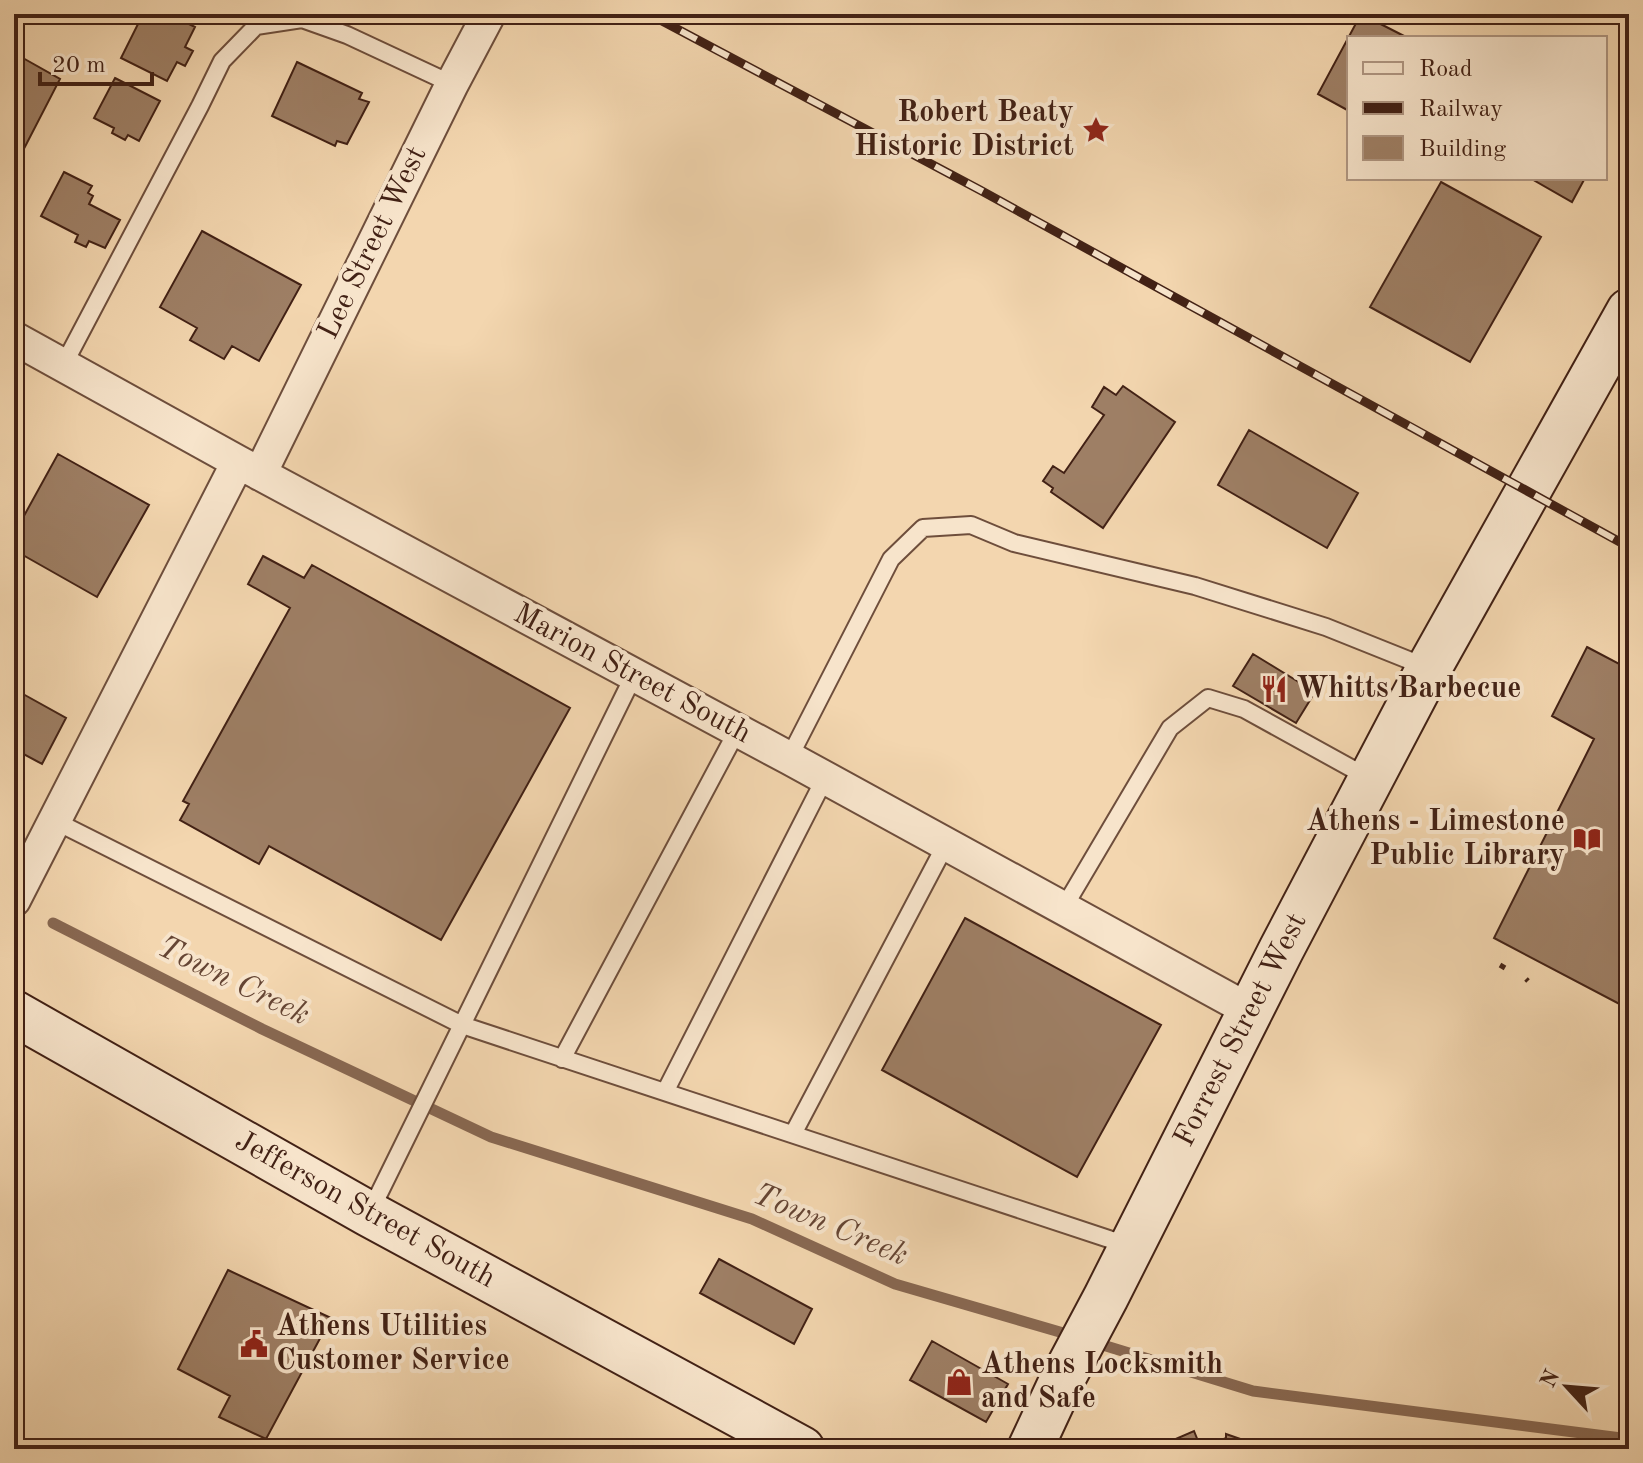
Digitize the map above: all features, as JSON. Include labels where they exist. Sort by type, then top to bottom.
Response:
[{"type":"main road","name":"Forrest Street West","points":[[1030,1449],[1249,1010],[1429,668],[1629,311]]},
{"type":"main road","name":"Jefferson Street South","points":[[14,1013],[369,1214],[802,1449]]},
{"type":"street","name":"Lee Street West","points":[[14,900],[249,468],[489,14]]},
{"type":"street","name":"Marion Street South","points":[[14,338],[1249,1010]]},
{"type":"lane","points":[[63,366],[222,61],[256,26],[302,19],[347,35],[452,84]]},
{"type":"lane","points":[[789,758],[891,559],[923,528],[971,525],[1014,543],[1195,586],[1326,627],[1429,668]]},
{"type":"lane","points":[[369,1214],[634,675]]},
{"type":"lane","points":[[1063,909],[1170,728],[1208,698],[1244,709],[1371,779]]},
{"type":"lane","points":[[562,1059],[737,731]]},
{"type":"lane","points":[[665,1092],[825,778]]},
{"type":"lane","points":[[55,821],[462,1025],[1131,1246]]},
{"type":"lane","points":[[793,1134],[946,844]]},
{"type":"building","points":[[143,14],[189,14],[185,22],[195,27],[185,47],[193,51],[185,66],[177,62],[167,81],[121,58]]},
{"type":"building","points":[[1361,14],[1404,36],[1349,36]]},
{"type":"building","points":[[1347,40],[1347,110],[1318,94]]},
{"type":"building","points":[[14,53],[60,79],[14,168]]},
{"type":"building","points":[[297,62],[362,93],[359,99],[369,102],[347,144],[337,141],[335,146],[272,116]]},
{"type":"building","points":[[115,78],[160,101],[139,141],[128,135],[125,140],[112,133],[114,128],[94,118]]},
{"type":"building","points":[[64,172],[92,186],[88,193],[93,196],[89,204],[120,220],[105,248],[89,241],[86,247],[75,242],[78,235],[41,216]]},
{"type":"building","points":[[1534,180],[1584,180],[1572,202]]},
{"type":"building","points":[[1441,182],[1541,237],[1470,362],[1370,307]]},
{"type":"building","points":[[202,231],[301,285],[259,361],[232,346],[224,359],[190,340],[197,328],[160,307]]},
{"type":"building","points":[[1123,386],[1175,422],[1103,528],[1051,492],[1053,488],[1043,481],[1053,466],[1064,473],[1104,415],[1092,407],[1104,387],[1116,395]]},
{"type":"building","points":[[1249,430],[1358,493],[1327,548],[1218,485]]},
{"type":"building","points":[[58,454],[149,505],[97,597],[14,550],[14,534]]},
{"type":"building","points":[[263,556],[304,578],[312,565],[570,708],[441,940],[269,846],[259,864],[180,820],[189,804],[183,801],[290,608],[248,584]]},
{"type":"building","name":"Athens - Limestone Public Library","points":[[1587,647],[1629,669],[1629,1009],[1494,938],[1594,739],[1552,716]]},
{"type":"building","name":"Whitts Barbecue","points":[[1253,654],[1315,692],[1296,723],[1233,686]]},
{"type":"building","points":[[14,689],[66,718],[42,764],[14,749]]},
{"type":"building","points":[[965,918],[1161,1025],[1077,1177],[882,1070]]},
{"type":"building","points":[[719,1259],[812,1309],[794,1344],[700,1293]]},
{"type":"building","name":"Athens Utilities Customer Service","points":[[228,1270],[331,1318],[266,1439],[219,1417],[230,1396],[178,1369]]},
{"type":"building","name":"Athens Locksmith and Safe","points":[[932,1341],[1008,1384],[986,1422],[910,1380]]},
{"type":"building","points":[[1194,1431],[1200,1446],[1175,1449],[1171,1441]]},
{"type":"building","points":[[1226,1434],[1269,1449],[1202,1449],[1226,1438]]},
{"type":"waterway","name":"Town Creek","points":[[53,923],[262,1029],[491,1137],[752,1219],[895,1284],[1077,1337]]},
{"type":"waterway","name":"Town Creek","points":[[1093,1342],[1253,1391],[1629,1439]]},
{"type":"railway","points":[[649,14],[980,190],[1629,547]]},
{"type":"place","name":"Robert Beaty Historic District","points":[[1096,130]]},
{"type":"place","name":"Whitts Barbecue","points":[[1274,689]]},
{"type":"place","name":"Athens - Limestone Public Library","points":[[1587,839]]},
{"type":"place","name":"Athens Utilities Customer Service","points":[[254,1344]]},
{"type":"place","name":"Athens Locksmith and Safe","points":[[959,1382]]}]
